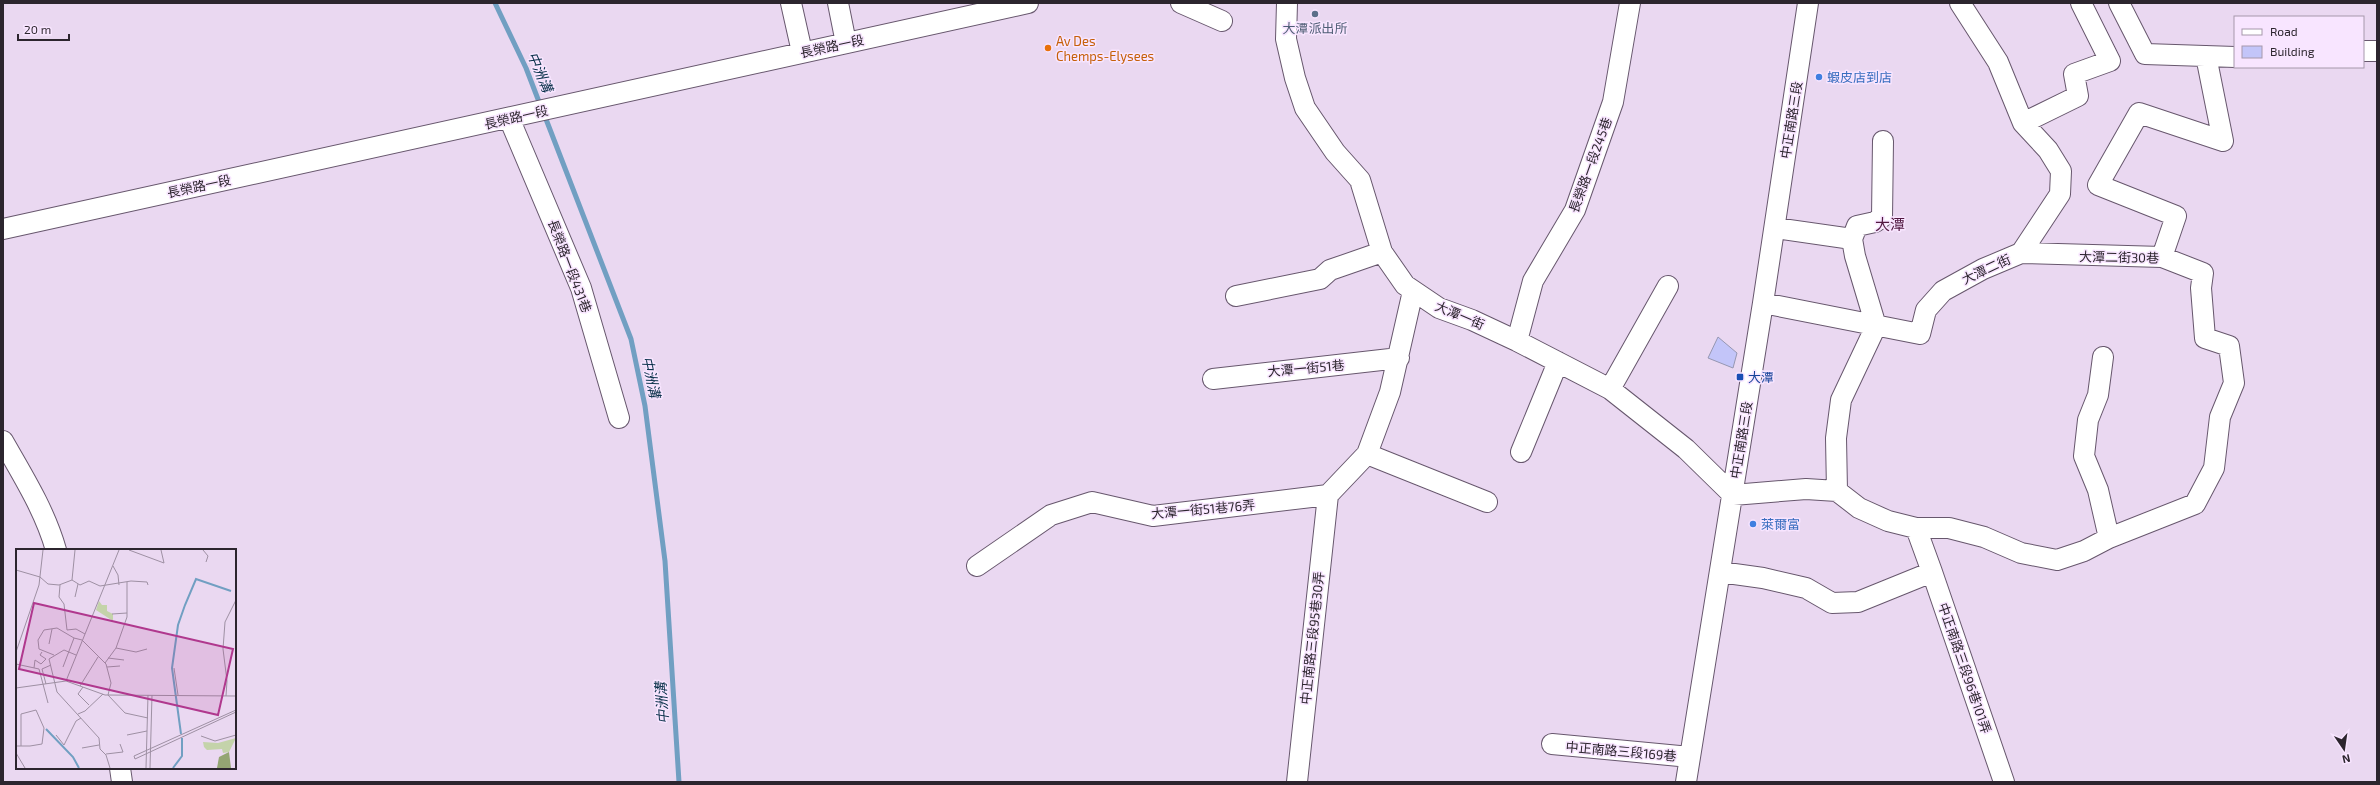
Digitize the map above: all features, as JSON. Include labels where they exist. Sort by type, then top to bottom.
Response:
[{"type":"street","points":[[791,3],[802,52]]},
{"type":"street","points":[[838,3],[846,42]]},
{"type":"street","name":"長榮路一段","points":[[3,229],[1028,3]]},
{"type":"street","points":[[1181,3],[1222,21]]},
{"type":"street","name":"大潭一街","points":[[1287,3],[1286,39],[1295,78],[1306,108],[1335,152],[1360,180],[1382,252],[1405,285],[1439,308],[1472,320],[1517,341],[1610,389],[1686,449],[1733,495]]},
{"type":"street","name":"長榮路一段245巷","points":[[1517,341],[1533,281],[1575,210],[1613,102],[1630,3]]},
{"type":"street","name":"中正南路三段","points":[[1686,782],[1733,495],[1808,3]]},
{"type":"street","name":"大潭二街","points":[[1763,303],[1920,334],[1926,310],[1943,291],[1983,270],[2021,253],[2060,194],[2061,171],[2048,150],[2023,123],[1998,62],[1960,3]]},
{"type":"street","points":[[2023,123],[2078,96],[2074,74],[2110,60],[2081,3]]},
{"type":"street","points":[[2119,3],[2145,54],[2234,57]]},
{"type":"street","points":[[2364,51],[2377,50]]},
{"type":"street","points":[[2162,257],[2176,216],[2098,185],[2139,113],[2223,141],[2206,56]]},
{"type":"street","name":"長榮路一段431巷","points":[[509,118],[581,288],[619,418]]},
{"type":"street","points":[[1838,491],[1836,438],[1841,400],[1876,326],[1855,256],[1852,239],[1857,226],[1875,222],[1882,217],[1883,140]]},
{"type":"street","points":[[1774,228],[1852,239]]},
{"type":"street","points":[[1236,296],[1320,279],[1330,270],[1382,252]]},
{"type":"street","name":"大潭二街30巷","points":[[2021,253],[2162,257],[2202,273],[2201,288],[2204,338],[2229,346],[2234,384],[2220,417],[2214,468],[2195,504],[2109,538]]},
{"type":"street","points":[[1610,389],[1668,286]]},
{"type":"street","points":[[1328,495],[1367,454],[1390,392],[1399,358],[1413,291]]},
{"type":"street","points":[[1733,495],[1806,489],[1838,491],[1859,508],[1888,521],[1916,528],[1949,528],[1984,537],[2021,553],[2056,560],[2084,551],[2109,538],[2098,490],[2084,456],[2088,420],[2098,394],[2104,357]]},
{"type":"street","name":"大潭一街51巷","points":[[1213,379],[1399,358]]},
{"type":"street","points":[[1521,452],[1558,362]]},
{"type":"street","points":[[3,441],[39,506],[56,549]]},
{"type":"street","points":[[1367,454],[1487,502]]},
{"type":"street","name":"大潭一街51巷76弄","points":[[977,566],[1051,516],[1092,502],[1153,516],[1328,495]]},
{"type":"street","name":"中正南路三段95巷30弄","points":[[1297,782],[1328,495]]},
{"type":"street","name":"中正南路三段96巷101弄","points":[[1916,528],[1923,575],[2004,782]]},
{"type":"street","points":[[1720,572],[1763,578],[1806,588],[1832,603],[1858,602],[1923,575]]},
{"type":"street","name":"中正南路三段169巷","points":[[1552,744],[1690,757]]},
{"type":"street","points":[[120,769],[122,782]]},
{"type":"building","points":[[1718,337],[1737,353],[1733,368],[1708,358]]},
{"type":"waterway","name":"中洲溝","points":[[495,3],[526,68],[541,107]]},
{"type":"waterway","name":"中洲溝","points":[[544,114],[631,339],[645,406],[665,561],[679,782]]},
{"type":"place","name":"大潭派出所","points":[[1315,14]]},
{"type":"place","name":"Av Des Chemps-Elysees","points":[[1048,48]]},
{"type":"place","name":"蝦皮店到店","points":[[1819,77]]},
{"type":"place","name":"大潭","points":[[1740,377]]},
{"type":"place","name":"萊爾富","points":[[1753,524]]},
{"type":"district","name":"大潭","points":[[1890,225]]}]
